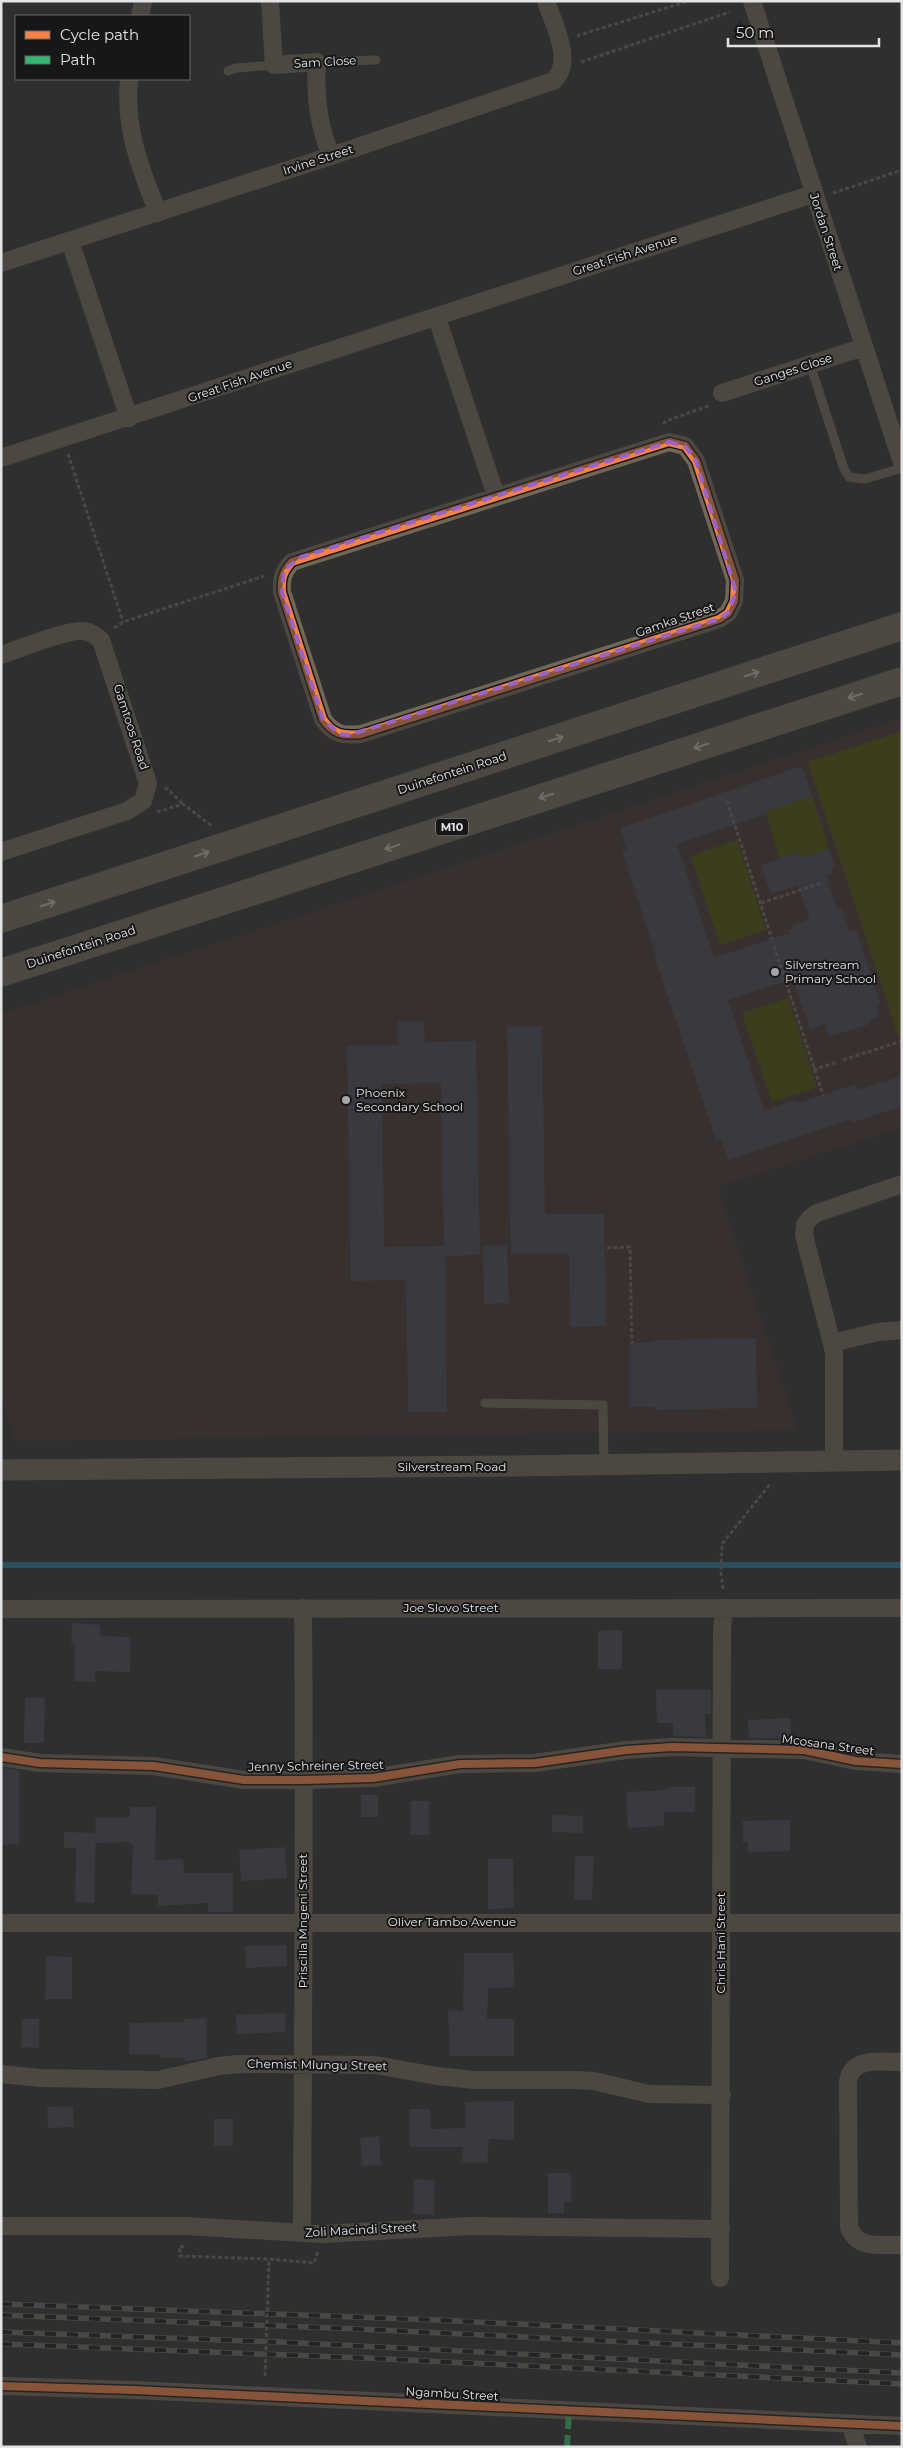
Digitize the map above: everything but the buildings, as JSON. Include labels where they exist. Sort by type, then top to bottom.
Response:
[{"type":"main road","name":"Duinefontein Road","points":[[1,920],[902,626]]},
{"type":"main road","name":"Duinefontein Road","points":[[1,973],[902,680]]},
{"type":"street","points":[[140,15],[143,1]]},
{"type":"street","points":[[270,1],[274,65]]},
{"type":"street","name":"Irvine Street","points":[[1,263],[331,156],[553,81],[561,73],[562,55],[546,1]]},
{"type":"street","name":"Jordan Street","points":[[752,1],[821,194],[864,347],[902,463]]},
{"type":"street","points":[[317,62],[316,93],[320,129],[331,156]]},
{"type":"street","name":"Sam Close","points":[[274,65],[317,62]]},
{"type":"street","points":[[129,80],[127,114],[136,155],[158,213]]},
{"type":"street","name":"Great Fish Avenue","points":[[1,458],[129,418],[275,368],[437,318],[584,268],[821,194]]},
{"type":"street","points":[[70,241],[129,418]]},
{"type":"street","points":[[437,318],[496,496]]},
{"type":"street","name":"Ganges Close","points":[[716,399],[810,364],[864,347]]},
{"type":"street","name":"Gamka Street","points":[[677,443],[691,452],[696,461],[735,580],[734,601],[728,613],[719,619],[360,734],[339,734],[329,728],[323,719],[282,592],[281,581],[284,570],[292,562],[302,557],[496,496],[662,444],[677,443]]},
{"type":"street","name":"Gamtoos Road","points":[[1,655],[70,633],[83,631],[93,634],[101,640],[148,783],[143,801],[127,811],[1,852]]},
{"type":"street","points":[[834,1461],[835,1360],[806,1244],[806,1225],[810,1218],[817,1213],[902,1184]]},
{"type":"street","points":[[832,1344],[878,1332],[902,1330]]},
{"type":"street","name":"Silverstream Road","points":[[1,1470],[604,1465],[902,1460]]},
{"type":"street","name":"Priscilla Mngeni Street","points":[[302,1608],[304,1780],[302,2234]]},
{"type":"street","name":"Chris Hani Street","points":[[720,2278],[724,1608]]},
{"type":"street","name":"Joe Slovo Street","points":[[1,1609],[902,1608]]},
{"type":"street","name":"Mcosana Street","points":[[722,1747],[804,1750],[856,1761],[902,1764]]},
{"type":"street","name":"Jenny Schreiner Street","points":[[1,1756],[40,1763],[154,1766],[244,1780],[304,1780],[381,1777],[460,1764],[561,1760],[649,1748],[722,1747]]},
{"type":"street","name":"Oliver Tambo Avenue","points":[[1,1922],[902,1924]]},
{"type":"street","points":[[902,2062],[871,2062],[857,2065],[849,2073],[848,2082],[849,2227],[852,2236],[858,2242],[902,2245]]},
{"type":"street","name":"Chemist Mlungu Street","points":[[1,2074],[40,2078],[158,2080],[218,2066],[375,2065],[437,2076],[474,2080],[585,2081],[649,2094],[722,2095]]},
{"type":"street","name":"Zoli Macindi Street","points":[[1,2226],[176,2226],[302,2234],[472,2226],[721,2229]]},
{"type":"street","name":"Ngambu Street","points":[[1,2386],[134,2390],[902,2426]]},
{"type":"street","points":[[850,2424],[858,2447]]},
{"type":"lane","name":"Sam Close","points":[[317,62],[376,60]]},
{"type":"lane","points":[[228,70],[274,65]]},
{"type":"lane","points":[[810,364],[849,477],[865,479],[902,468]]},
{"type":"lane","points":[[484,1403],[603,1405],[604,1465]]},
{"type":"path","points":[[569,38],[688,1]]},
{"type":"path","points":[[576,63],[730,12]]},
{"type":"path","points":[[821,194],[902,170]]},
{"type":"path","points":[[662,426],[666,421],[716,399]]},
{"type":"path","points":[[66,449],[123,622]]},
{"type":"path","points":[[112,630],[123,622],[267,575]]},
{"type":"path","points":[[160,782],[183,804],[212,826]]},
{"type":"path","points":[[727,801],[772,939]]},
{"type":"path","points":[[156,813],[183,804]]},
{"type":"path","points":[[761,903],[822,883]]},
{"type":"path","points":[[774,946],[823,1095]]},
{"type":"path","points":[[843,1060],[902,1041]]},
{"type":"path","points":[[814,1070],[838,1062]]},
{"type":"path","points":[[607,1248],[630,1247],[632,1343]]},
{"type":"path","points":[[721,1573],[722,1544],[773,1480]]},
{"type":"path","points":[[190,2247],[180,2246],[180,2256],[269,2259],[314,2263]]},
{"type":"path","points":[[307,2252],[317,2253]]},
{"type":"path","points":[[265,2376],[269,2259]]},
{"type":"highlighted area","points":[[669,442],[685,446],[696,461],[736,592],[728,613],[719,619],[349,735],[339,734],[323,719],[282,592],[284,570],[301,557]]},
{"type":"shaded area","name":"Phoenix Secondary School","points":[[902,718],[902,1127],[718,1187],[797,1430],[16,1441],[1,1396],[1,1014]]},
{"type":"shaded area","points":[[902,731],[902,1038],[899,1039],[808,762]]},
{"type":"shaded area","points":[[812,796],[829,849],[801,858],[799,852],[780,858],[765,812]]},
{"type":"shaded area","points":[[737,840],[766,930],[720,945],[691,856]]},
{"type":"shaded area","points":[[788,998],[817,1087],[772,1102],[742,1013]]},
{"type":"waterway","points":[[1,1565],[902,1565]]},
{"type":"railway","points":[[1,2304],[436,2320],[902,2343]]},
{"type":"railway","points":[[1,2315],[358,2329],[902,2355]]},
{"type":"railway","points":[[1,2332],[279,2342],[902,2373]]},
{"type":"railway","points":[[1,2344],[365,2358],[902,2384]]},
{"type":"marked path","points":[[567,2447],[569,2411]]},
{"type":"cycle path","points":[[669,442],[685,446],[696,461],[735,580],[734,601],[728,613],[719,619],[361,734],[349,735],[339,733],[327,724],[323,719],[282,592],[283,576],[292,562],[669,442]]},
{"type":"cycle path","points":[[1,1757],[40,1763],[154,1766],[244,1780],[373,1778],[460,1764],[535,1763],[626,1750],[672,1747],[804,1750],[856,1761],[902,1764]]},
{"type":"cycle path","points":[[1,2386],[134,2390],[902,2426]]},
{"type":"place","name":"Silverstream Primary School","points":[[775,972]]},
{"type":"place","name":"Phoenix Secondary School","points":[[346,1100]]}]
